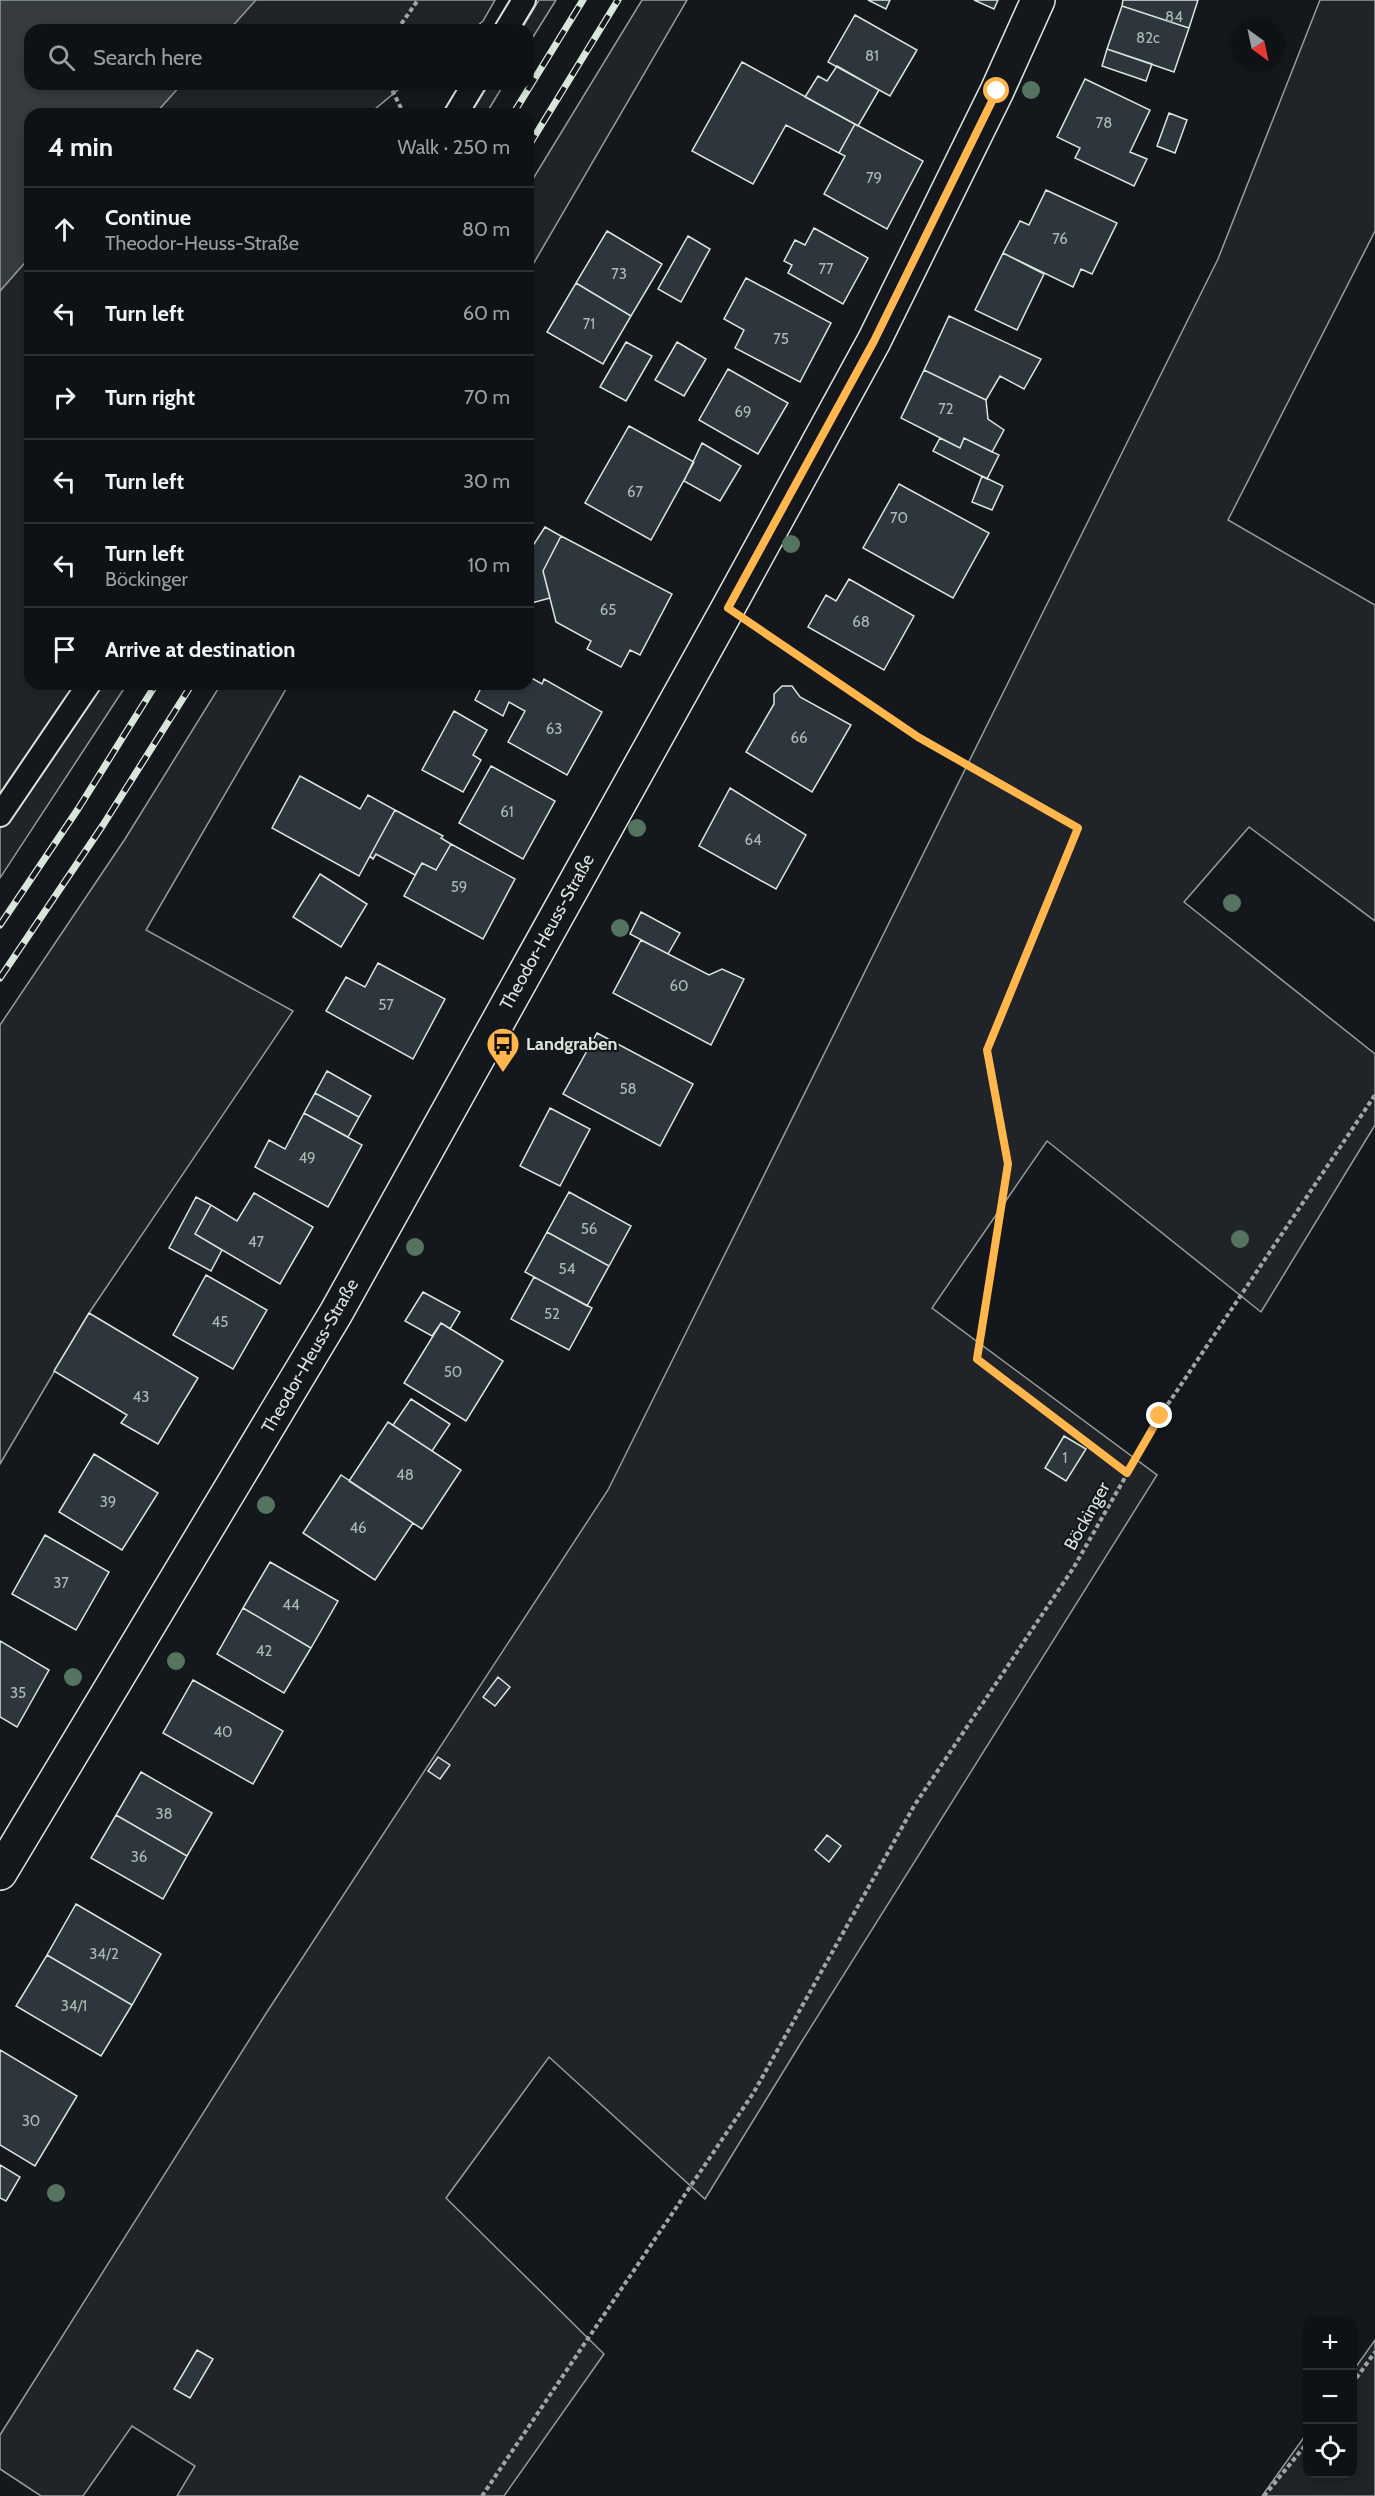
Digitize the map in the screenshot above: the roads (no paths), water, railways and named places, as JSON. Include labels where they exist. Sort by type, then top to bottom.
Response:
[{"type":"main road","name":"Theodor-Heuss-Straße","points":[[0,1873],[336,1313],[728,608],[874,341],[997,91],[1038,0]]},
{"type":"lane","points":[[510,24],[524,0]]},
{"type":"lane","points":[[460,108],[470,90]]},
{"type":"lane","points":[[0,815],[85,690]]},
{"type":"railway","points":[[534,80],[583,0]]},
{"type":"railway","points":[[534,137],[618,0]]},
{"type":"railway","points":[[517,108],[528,90]]},
{"type":"railway","points":[[0,925],[78,809],[152,690]]},
{"type":"railway","points":[[0,978],[103,825],[188,690]]},
{"type":"place","name":"Landgraben","points":[[503,1073]]}]
